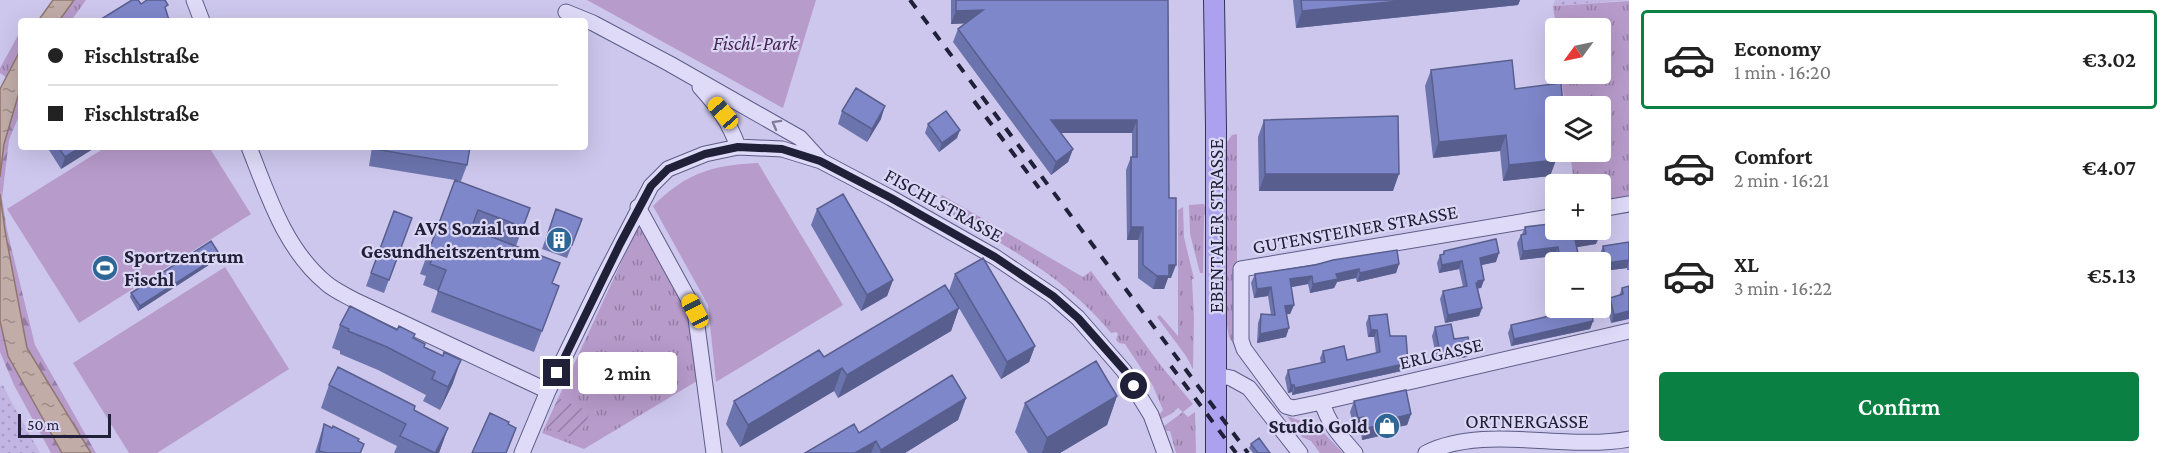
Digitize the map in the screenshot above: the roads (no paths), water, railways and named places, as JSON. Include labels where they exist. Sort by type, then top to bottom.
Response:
[{"type":"main road","name":"EBENTALER STRASSE","points":[[1214,0],[1216,453]]},
{"type":"street","points":[[194,0],[201,18]]},
{"type":"street","points":[[566,12],[581,18]]},
{"type":"street","points":[[588,21],[670,64],[800,138],[820,161]]},
{"type":"street","points":[[692,78],[723,113],[738,147]]},
{"type":"street","name":"FISCHLSTRASSE","points":[[522,453],[548,391],[638,207],[651,186],[668,169],[705,154],[738,147],[782,149],[820,161],[995,257],[1061,303],[1078,318],[1125,371],[1151,415],[1165,453]]},
{"type":"street","points":[[250,150],[273,208],[287,235],[306,263],[327,284],[354,300],[548,391]]},
{"type":"street","points":[[1611,207],[1629,204]]},
{"type":"street","points":[[638,207],[695,311],[699,327],[714,453]]},
{"type":"street","name":"GUTENSTEINER STRASSE","points":[[1322,402],[1293,408],[1286,406],[1244,349],[1241,340],[1241,269],[1545,218]]},
{"type":"street","name":"ERLGASSE","points":[[1322,402],[1629,332]]},
{"type":"street","points":[[1216,375],[1231,378],[1249,388],[1300,453]]},
{"type":"street","points":[[1322,402],[1327,418],[1335,431],[1355,453]]},
{"type":"street","name":"ORTNERGASSE","points":[[1426,453],[1454,442],[1488,440],[1603,442],[1629,439]]},
{"type":"water","points":[[53,0],[74,0],[61,18],[40,18]]},
{"type":"water","points":[[18,55],[18,96],[4,144],[0,177],[0,89]]},
{"type":"water","points":[[0,194],[27,348],[91,453],[62,453],[8,356],[0,321]]},
{"type":"railway","points":[[910,0],[1248,453]]},
{"type":"railway","points":[[974,101],[1039,188]]},
{"type":"railway","points":[[1171,366],[1236,453]]},
{"type":"place","name":"AVS Sozial und Gesundheitszentrum","points":[[559,240]]},
{"type":"place","name":"Sportzentrum Fischl","points":[[105,268]]},
{"type":"place","name":"Studio Gold","points":[[1387,426]]},
{"type":"park label","name":"Fischl-Park","points":[[755,43]]}]
